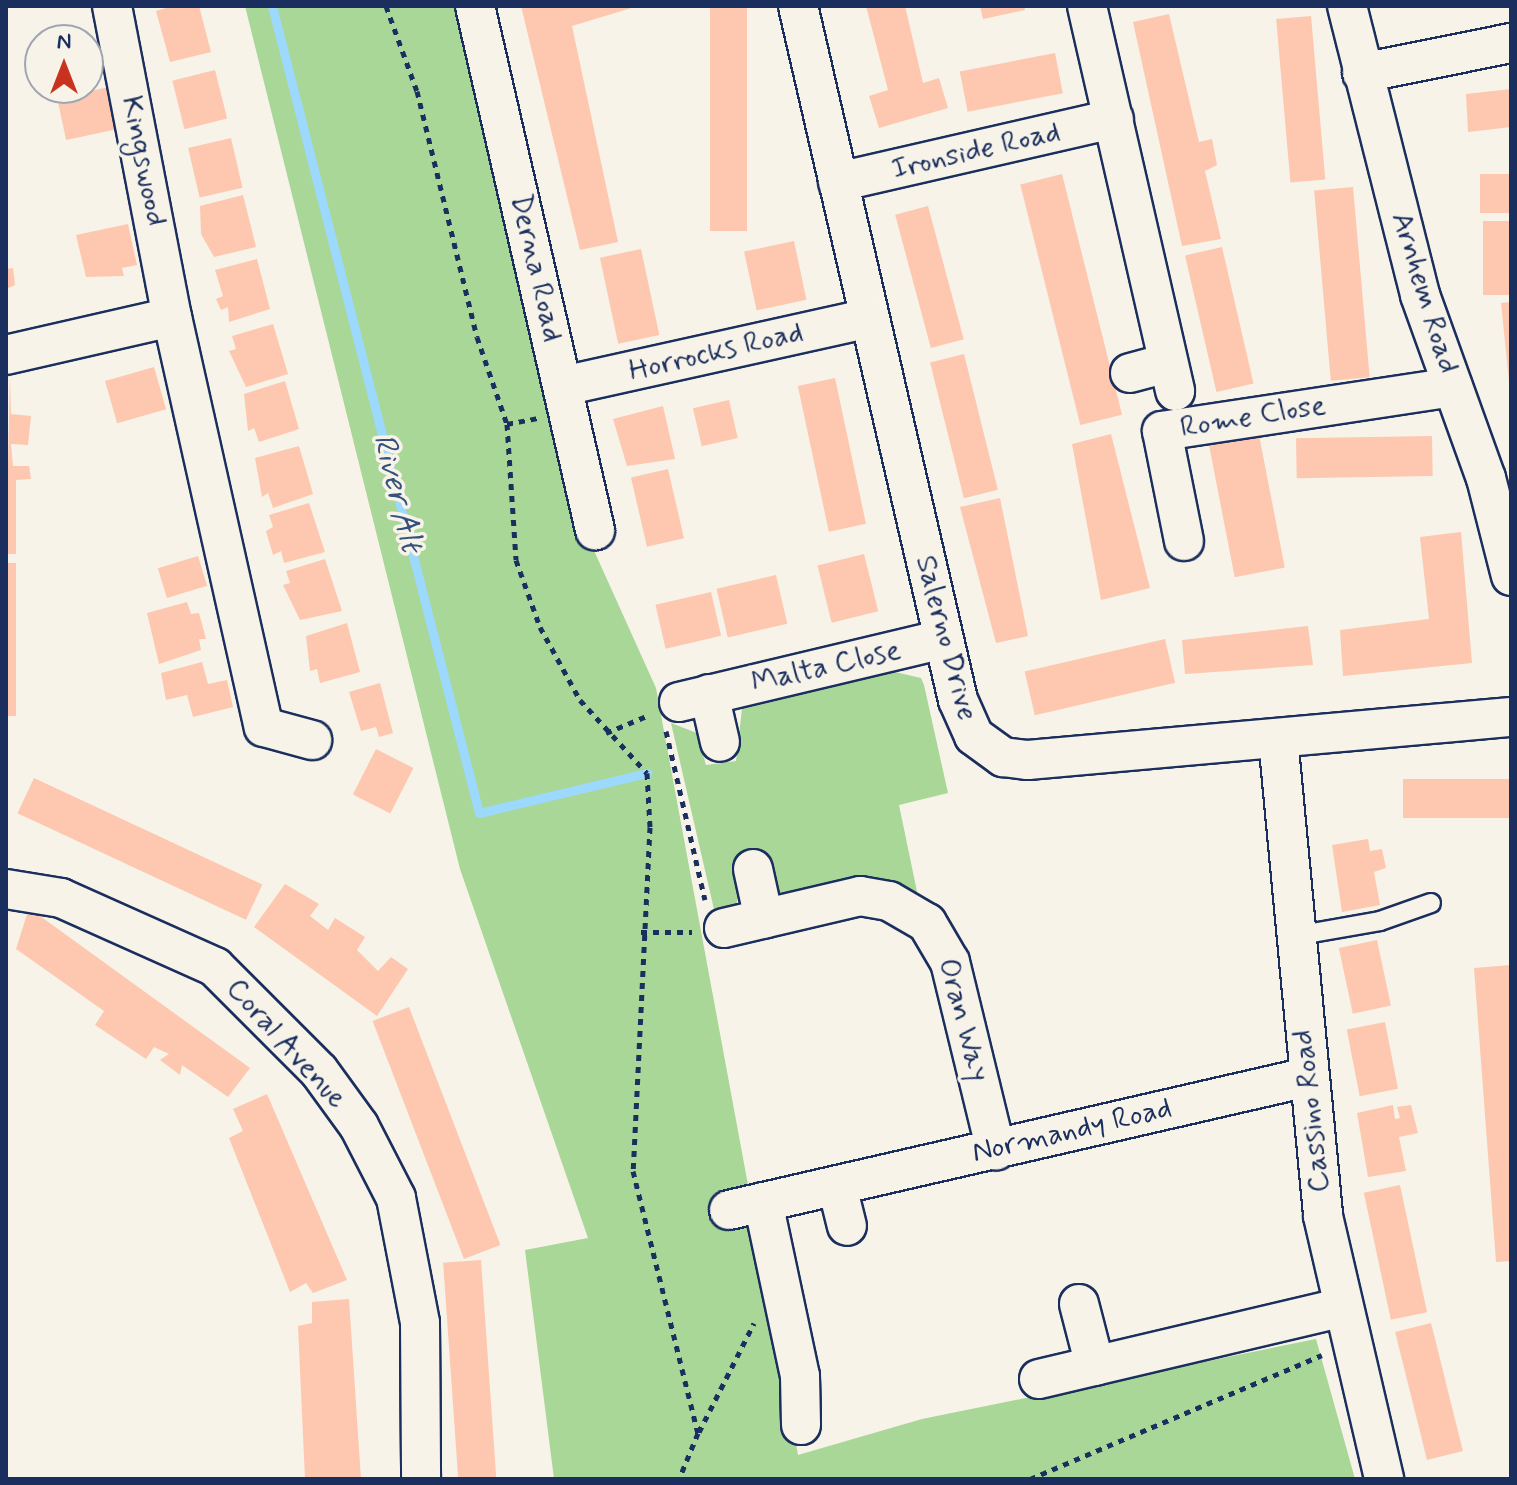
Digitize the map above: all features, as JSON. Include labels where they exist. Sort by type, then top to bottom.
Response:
[{"type":"street","name":"Kingswood","points":[[112,6],[172,317],[264,727],[312,740]]},
{"type":"street","name":"Derna Road","points":[[475,6],[595,530]]},
{"type":"street","name":"Salerno Drive","points":[[798,6],[944,639],[968,727],[1003,757],[1042,759],[1511,717]]},
{"type":"street","points":[[1087,6],[1172,377],[1130,373]]},
{"type":"street","name":"Arnhem Road","points":[[1347,6],[1420,295],[1453,387],[1511,576]]},
{"type":"street","points":[[1362,73],[1511,43]]},
{"type":"street","name":"Ironside Road","points":[[838,182],[1114,119]]},
{"type":"street","points":[[6,355],[172,317]]},
{"type":"street","name":"Horrocks Road","points":[[563,386],[869,318]]},
{"type":"street","name":"Rome Close","points":[[1184,541],[1162,431],[1453,387]]},
{"type":"street","name":"Malta Close","points":[[720,742],[683,702],[944,639]]},
{"type":"street","name":"Cassino Road","points":[[1278,738],[1308,1077],[1344,1326],[1384,1479]]},
{"type":"street","points":[[753,869],[764,919]]},
{"type":"street","name":"Coral Avenue","points":[[6,889],[61,898],[215,967],[319,1071],[359,1126],[396,1198],[420,1323],[421,1479]]},
{"type":"street","name":"Oran Way","points":[[718,930],[860,896],[889,901],[927,923],[950,962],[996,1150]]},
{"type":"street","name":"Normandy Road","points":[[801,1425],[800,1376],[779,1274],[746,1206],[1308,1077]]},
{"type":"street","points":[[837,1186],[847,1226]]},
{"type":"street","points":[[1079,1304],[1095,1366]]},
{"type":"street","points":[[1039,1379],[1095,1366],[1344,1326]]},
{"type":"lane","points":[[1295,936],[1380,921],[1431,903]]},
{"type":"path","points":[[386,6],[417,91],[477,337],[507,424],[516,560],[540,627],[580,700],[606,733],[647,773],[650,827],[641,932],[633,1171],[698,1433]]},
{"type":"path","points":[[606,733],[683,702],[718,930],[641,932]]},
{"type":"path","points":[[679,1479],[698,1433],[779,1274]]},
{"type":"path","points":[[1030,1479],[1344,1326]]},
{"type":"green space","points":[[245,6],[460,6],[573,504],[656,688],[798,1455],[922,1419],[1316,1339],[1355,1479],[554,1479],[525,1250],[588,1238],[460,869]]},
{"type":"green space","points":[[895,672],[921,678],[948,793],[899,805],[920,906],[741,891],[734,909],[716,918],[671,723],[697,733],[706,765],[736,761],[742,709]]},
{"type":"building","points":[[173,6],[199,6],[211,52],[170,62],[156,11]]},
{"type":"building","points":[[521,6],[638,6],[572,26],[618,242],[580,250]]},
{"type":"building","points":[[710,6],[747,6],[747,231],[710,231]]},
{"type":"building","points":[[866,6],[905,6],[923,83],[939,78],[948,108],[879,128],[869,96],[888,90]]},
{"type":"building","points":[[980,6],[1024,6],[1025,10],[983,19]]},
{"type":"building","points":[[1169,14],[1199,142],[1212,139],[1217,165],[1205,171],[1221,239],[1182,246],[1133,22]]},
{"type":"building","points":[[1311,16],[1325,179],[1290,182],[1276,19]]},
{"type":"building","points":[[1055,53],[1063,93],[968,112],[960,72]]},
{"type":"building","points":[[215,70],[227,119],[184,129],[172,81]]},
{"type":"building","points":[[109,87],[118,129],[66,140],[58,104],[104,104],[104,88]]},
{"type":"building","points":[[1511,89],[1511,127],[1468,132],[1466,94]]},
{"type":"building","points":[[231,138],[242,188],[200,198],[188,148]]},
{"type":"building","points":[[1062,174],[1122,415],[1080,425],[1020,184]]},
{"type":"building","points":[[1480,174],[1511,174],[1511,213],[1480,213]]},
{"type":"building","points":[[1353,187],[1370,377],[1331,381],[1314,190]]},
{"type":"building","points":[[243,195],[256,247],[214,257],[201,234],[200,206]]},
{"type":"building","points":[[928,206],[964,339],[931,348],[895,215]]},
{"type":"building","points":[[1483,221],[1511,221],[1511,295],[1483,295]]},
{"type":"building","points":[[128,224],[137,265],[122,268],[124,276],[86,277],[76,235]]},
{"type":"building","points":[[794,241],[806,300],[757,310],[744,252]]},
{"type":"building","points":[[1222,247],[1253,383],[1216,392],[1185,256]]},
{"type":"building","points":[[641,249],[659,335],[618,344],[600,258]]},
{"type":"building","points":[[257,259],[270,309],[229,322],[228,307],[221,310],[216,299],[223,296],[215,270]]},
{"type":"building","points":[[13,268],[15,285],[6,289],[6,269]]},
{"type":"building","points":[[1511,302],[1511,381],[1509,381],[1501,303]]},
{"type":"building","points":[[273,324],[288,374],[246,387],[229,351],[236,349],[232,336]]},
{"type":"building","points":[[964,354],[998,490],[964,498],[930,362]]},
{"type":"building","points":[[154,367],[166,409],[117,423],[105,381]]},
{"type":"building","points":[[10,375],[11,414],[31,416],[28,445],[11,444],[13,466],[29,466],[31,479],[16,480],[16,554],[6,554]]},
{"type":"building","points":[[835,378],[866,524],[829,532],[798,386]]},
{"type":"building","points":[[285,381],[299,429],[259,442],[254,428],[248,431],[244,394]]},
{"type":"building","points":[[729,400],[738,438],[702,446],[693,408]]},
{"type":"building","points":[[663,406],[675,459],[627,466],[613,419]]},
{"type":"building","points":[[1111,434],[1150,588],[1101,600],[1072,444]]},
{"type":"building","points":[[1259,435],[1285,568],[1235,577],[1209,445]]},
{"type":"building","points":[[1432,436],[1433,476],[1297,478],[1296,438]]},
{"type":"building","points":[[299,446],[313,494],[273,508],[268,493],[262,497],[255,458]]},
{"type":"building","points":[[668,469],[684,538],[647,547],[631,478]]},
{"type":"building","points":[[1000,498],[1028,636],[996,643],[960,507]]},
{"type":"building","points":[[309,503],[325,552],[284,563],[281,551],[273,555],[266,531],[273,527],[269,515]]},
{"type":"building","points":[[1461,532],[1472,663],[1343,676],[1340,630],[1429,619],[1420,537]]},
{"type":"building","points":[[864,554],[878,611],[832,623],[817,566]]},
{"type":"building","points":[[198,556],[207,586],[167,598],[158,568]]},
{"type":"building","points":[[325,559],[342,611],[300,620],[283,585],[290,583],[286,571]]},
{"type":"building","points":[[6,563],[16,563],[16,716],[6,716]]},
{"type":"building","points":[[776,575],[787,624],[728,637],[717,589]]},
{"type":"building","points":[[711,592],[721,636],[666,649],[655,605]]},
{"type":"building","points":[[187,602],[191,614],[199,613],[206,639],[199,639],[201,650],[159,664],[147,613]]},
{"type":"building","points":[[347,623],[360,672],[320,683],[317,669],[310,671],[306,636]]},
{"type":"building","points":[[1308,626],[1313,665],[1185,674],[1182,640]]},
{"type":"building","points":[[1165,639],[1175,683],[1035,715],[1025,671]]},
{"type":"building","points":[[202,662],[208,684],[227,680],[233,707],[193,717],[187,695],[166,700],[161,673]]},
{"type":"building","points":[[380,683],[393,733],[379,737],[376,727],[361,731],[349,692]]},
{"type":"building","points":[[376,749],[413,768],[390,814],[353,794]]},
{"type":"building","points":[[34,778],[262,884],[246,920],[18,813]]},
{"type":"building","points":[[1403,779],[1511,779],[1511,818],[1403,818]]},
{"type":"building","points":[[1368,839],[1370,851],[1382,849],[1386,868],[1374,872],[1380,905],[1342,912],[1332,845]]},
{"type":"building","points":[[285,884],[319,904],[310,916],[328,930],[335,918],[365,937],[357,950],[378,971],[391,957],[408,969],[377,1016],[254,927]]},
{"type":"building","points":[[29,908],[250,1068],[228,1097],[182,1065],[180,1075],[160,1060],[169,1054],[154,1047],[146,1059],[95,1025],[104,1011],[16,949]]},
{"type":"building","points":[[1377,940],[1391,1006],[1353,1014],[1339,948]]},
{"type":"building","points":[[1511,965],[1511,1261],[1496,1262],[1474,968]]},
{"type":"building","points":[[409,1007],[500,1245],[464,1259],[373,1021]]},
{"type":"building","points":[[1385,1022],[1398,1089],[1360,1096],[1347,1029]]},
{"type":"building","points":[[267,1094],[347,1280],[313,1293],[306,1283],[290,1292],[229,1138],[243,1131],[233,1109]]},
{"type":"building","points":[[1393,1105],[1395,1119],[1400,1118],[1397,1107],[1411,1105],[1418,1133],[1399,1137],[1406,1171],[1368,1177],[1357,1113]]},
{"type":"building","points":[[1400,1185],[1427,1312],[1391,1320],[1364,1193]]},
{"type":"building","points":[[481,1260],[496,1479],[458,1479],[443,1263]]},
{"type":"building","points":[[349,1299],[361,1479],[305,1479],[298,1326],[312,1323],[312,1302]]},
{"type":"building","points":[[1431,1323],[1463,1451],[1427,1460],[1395,1332]]},
{"type":"waterway","name":"River Alt","points":[[272,6],[479,813],[647,773]]}]
